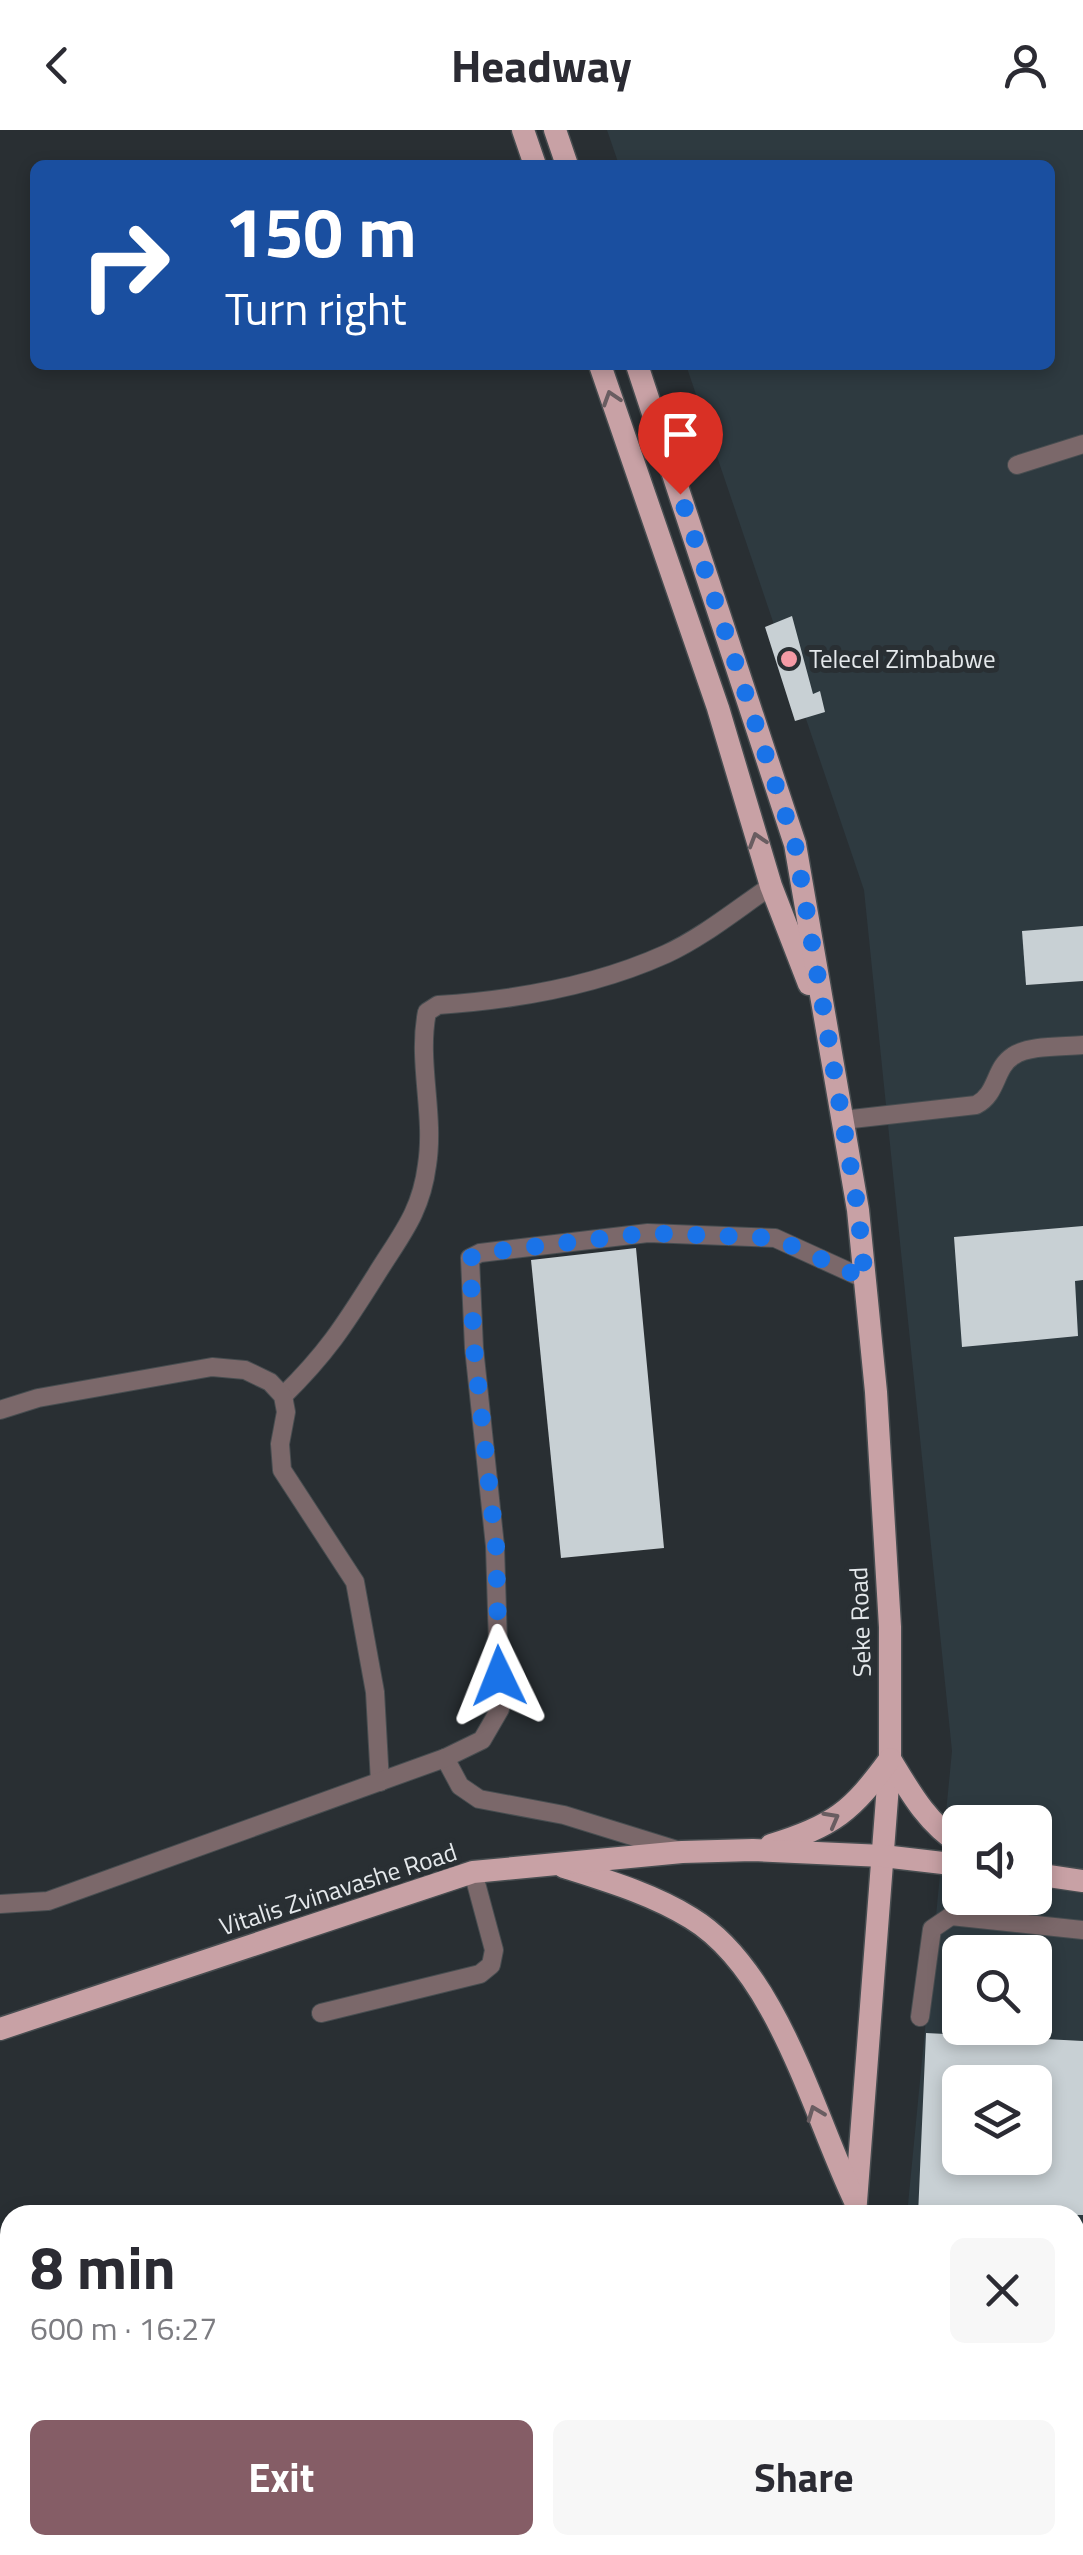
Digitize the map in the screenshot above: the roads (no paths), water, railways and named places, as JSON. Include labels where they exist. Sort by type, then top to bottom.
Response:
[{"type":"main road","points":[[524,130],[533,160]]},
{"type":"main road","points":[[555,130],[566,160]]},
{"type":"main road","name":"Seke Road","points":[[602,370],[718,708],[771,886],[827,1030]]},
{"type":"main road","name":"Seke Road","points":[[639,370],[795,844],[865,1279],[888,1608],[890,1759],[855,2205]]},
{"type":"main road","points":[[753,1850],[801,1836],[856,1805],[890,1759],[921,1810],[942,1828]]},
{"type":"main road","name":"Vitalis Zvinavashe Road","points":[[0,2029],[473,1872],[682,1852],[753,1850],[942,1863]]},
{"type":"main road","points":[[550,1863],[649,1895],[695,1920],[728,1950],[758,1988],[786,2038],[854,2205]]},
{"type":"main road","points":[[1052,1876],[1083,1881]]},
{"type":"street","points":[[1017,464],[1083,444]]},
{"type":"street","points":[[282,1396],[328,1352],[415,1218],[428,1164],[429,1086],[423,1035],[427,1012],[438,1005],[522,998],[628,969],[669,952],[771,886]]},
{"type":"street","points":[[842,1120],[976,1105],[992,1094],[1007,1062],[1016,1054],[1083,1045]]},
{"type":"street","points":[[0,1904],[48,1901],[446,1758],[482,1740],[500,1709],[496,1546],[474,1348],[470,1258],[480,1253],[648,1233],[775,1238],[865,1279]]},
{"type":"street","points":[[0,1410],[38,1398],[212,1367],[244,1370],[270,1382],[282,1396],[286,1412],[280,1444],[282,1470],[354,1582],[375,1692],[380,1782]]},
{"type":"street","points":[[446,1758],[460,1786],[479,1799],[592,1822],[682,1852]]},
{"type":"street","points":[[321,2013],[480,1974],[491,1965],[494,1950],[473,1872]]},
{"type":"street","points":[[920,2018],[932,1929],[940,1920],[952,1916],[1083,1930]]},
{"type":"place","name":"Telecel Zimbabwe","points":[[789,659]]}]
